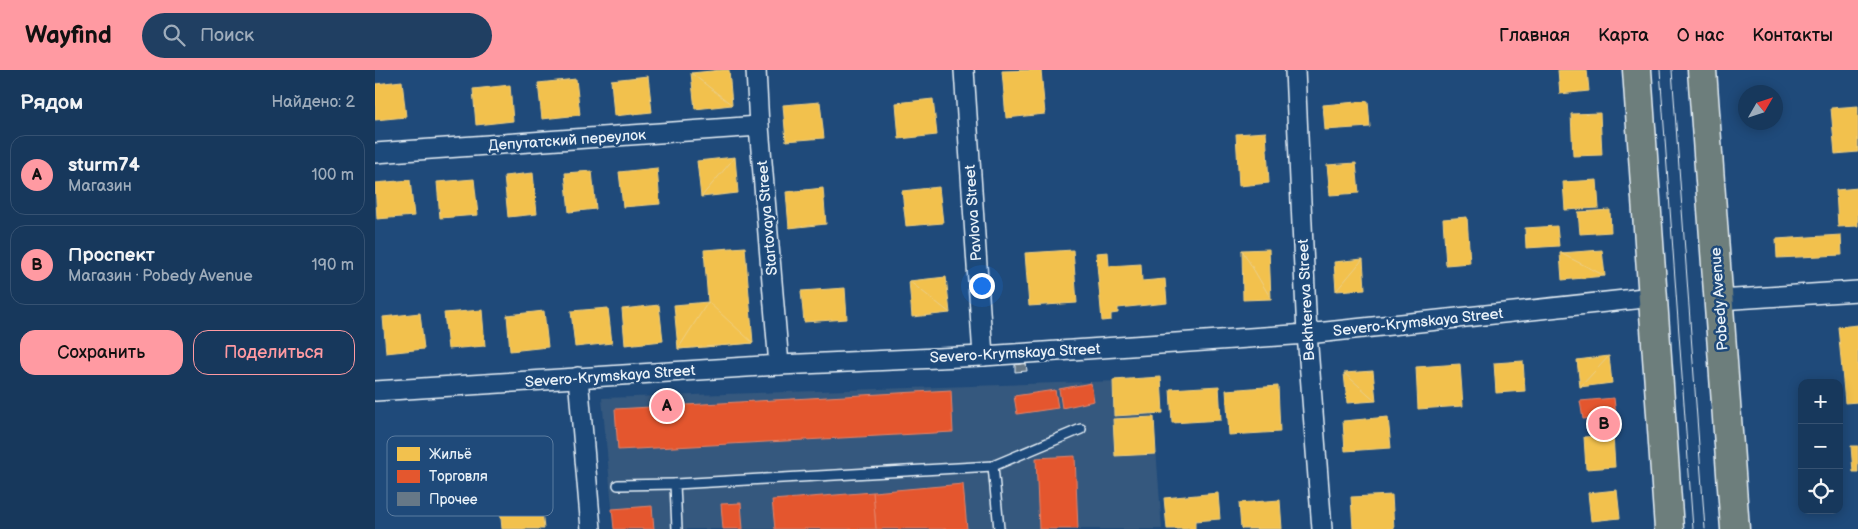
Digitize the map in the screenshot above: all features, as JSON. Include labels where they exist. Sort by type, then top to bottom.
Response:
[{"type":"main road","points":[[1637,70],[1669,529]]},
{"type":"main road","name":"Pobedy Avenue","points":[[1702,70],[1735,529]]},
{"type":"street","name":"Startovaya Street","points":[[756,70],[779,366]]},
{"type":"street","name":"Pavlova Street","points":[[964,70],[983,356]]},
{"type":"street","name":"Bekhtereva Street","points":[[1295,70],[1307,334],[1322,529]]},
{"type":"street","name":"Депутатский переулок","points":[[375,153],[759,126]]},
{"type":"street","points":[[1719,300],[1858,291]]},
{"type":"street","name":"Severo-Krymskaya Street","points":[[375,391],[578,377],[983,356],[1307,334],[1653,298]]},
{"type":"street","points":[[578,377],[591,529]]},
{"type":"lane","points":[[618,485],[675,484],[993,466],[1081,429]]},
{"type":"lane","points":[[993,466],[999,529]]},
{"type":"lane","points":[[675,484],[677,529]]},
{"type":"shaded area","points":[[1151,380],[1162,529],[614,529],[602,398]]},
{"type":"building: Жильё","points":[[722,70],[729,70],[732,105],[691,73]]},
{"type":"building: Жильё","points":[[1041,70],[1045,114],[1006,118],[1002,71]]},
{"type":"building: Жильё","points":[[1558,70],[1587,70],[1589,91],[1560,94]]},
{"type":"building: Жильё","points":[[691,73],[732,105],[695,109]]},
{"type":"building: Жильё","points":[[648,76],[652,112],[614,116],[611,80]]},
{"type":"building: Жильё","points":[[576,79],[580,115],[542,119],[538,83]]},
{"type":"building: Жильё","points":[[402,81],[406,117],[375,120],[375,84]]},
{"type":"building: Жильё","points":[[510,85],[513,121],[476,125],[473,89]]},
{"type":"building: Жильё","points":[[933,99],[937,135],[899,139],[896,103]]},
{"type":"building: Жильё","points":[[1368,101],[1370,127],[1325,130],[1323,105]]},
{"type":"building: Жильё","points":[[820,102],[824,138],[786,141],[783,105]]},
{"type":"building: Жильё","points":[[1858,106],[1858,152],[1835,154],[1831,108]]},
{"type":"building: Жильё","points":[[1600,113],[1602,155],[1573,156],[1571,114]]},
{"type":"building: Жильё","points":[[1266,132],[1269,183],[1239,186],[1236,134]]},
{"type":"building: Жильё","points":[[735,157],[738,193],[701,197]]},
{"type":"building: Жильё","points":[[735,157],[701,197],[697,161]]},
{"type":"building: Жильё","points":[[1356,163],[1359,193],[1330,195],[1327,165]]},
{"type":"building: Жильё","points":[[657,168],[660,204],[623,207],[619,172]]},
{"type":"building: Жильё","points":[[592,171],[596,209],[569,212],[565,173]]},
{"type":"building: Жильё","points":[[533,173],[537,214],[508,217],[504,176]]},
{"type":"building: Жильё","points":[[474,179],[478,215],[440,218],[437,182]]},
{"type":"building: Жильё","points":[[410,180],[414,216],[377,219],[375,183]]},
{"type":"building: Жильё","points":[[1597,180],[1599,208],[1565,210],[1563,182]]},
{"type":"building: Жильё","points":[[939,187],[943,223],[906,226],[902,191]]},
{"type":"building: Жильё","points":[[823,188],[826,224],[789,228],[786,192]]},
{"type":"building: Жильё","points":[[1858,188],[1858,226],[1838,227],[1836,190]]},
{"type":"building: Жильё","points":[[1610,210],[1611,232],[1580,234],[1578,212]]},
{"type":"building: Жильё","points":[[1467,217],[1470,263],[1446,265],[1443,219]]},
{"type":"building: Жильё","points":[[1557,226],[1559,246],[1526,248],[1525,228]]},
{"type":"building: Жильё","points":[[1841,235],[1842,255],[1777,258],[1776,239]]},
{"type":"building: Жильё","points":[[745,247],[753,343],[678,349],[674,305],[708,302],[704,250]]},
{"type":"building: Жильё","points":[[1269,249],[1271,299],[1242,250]]},
{"type":"building: Жильё","points":[[1073,250],[1077,303],[1029,306],[1025,253]]},
{"type":"building: Жильё","points":[[1242,250],[1271,299],[1243,300]]},
{"type":"building: Жильё","points":[[1602,250],[1605,276],[1560,253]]},
{"type":"building: Жильё","points":[[1108,252],[1109,266],[1141,264],[1142,281],[1165,279],[1167,303],[1118,308],[1118,313],[1111,314],[1111,320],[1102,321],[1096,253]]},
{"type":"building: Жильё","points":[[1560,253],[1605,276],[1562,280]]},
{"type":"building: Жильё","points":[[1363,259],[1365,289],[1336,291]]},
{"type":"building: Жильё","points":[[1363,259],[1336,291],[1334,262]]},
{"type":"building: Жильё","points":[[946,277],[950,313],[909,281]]},
{"type":"building: Жильё","points":[[909,281],[950,313],[912,317]]},
{"type":"building: Жильё","points":[[845,288],[847,319],[804,322],[801,291]]},
{"type":"building: Жильё","points":[[708,302],[753,343],[678,349]]},
{"type":"building: Жильё","points":[[659,305],[663,341],[625,345],[622,309]]},
{"type":"building: Жильё","points":[[608,308],[612,343],[575,347],[571,311]]},
{"type":"building: Жильё","points":[[482,310],[485,346],[448,349],[444,313]]},
{"type":"building: Жильё","points":[[544,311],[548,347],[510,351],[507,315]]},
{"type":"building: Жильё","points":[[420,313],[424,349],[386,353],[383,317]]},
{"type":"building: Жильё","points":[[1858,325],[1858,402],[1845,403],[1838,327]]},
{"type":"building: Жильё","points":[[1609,356],[1612,383],[1580,387]]},
{"type":"building: Жильё","points":[[1609,356],[1580,387],[1577,360]]},
{"type":"building: Жильё","points":[[1523,361],[1525,391],[1496,393],[1494,363]]},
{"type":"building: Жильё","points":[[1460,364],[1463,406],[1418,409],[1416,367]]},
{"type":"building: Жильё","points":[[1373,371],[1376,401],[1344,373]]},
{"type":"building: Жильё","points":[[1344,373],[1376,401],[1347,403]]},
{"type":"building: Жильё","points":[[1161,377],[1163,413],[1114,416],[1113,380]]},
{"type":"building: Жильё","points":[[1219,386],[1221,420],[1172,423],[1170,389]]},
{"type":"building: Жильё","points":[[1278,386],[1280,432],[1229,435],[1226,390]]},
{"type":"building: Жильё","points":[[1154,417],[1156,454],[1115,456],[1113,419]]},
{"type":"building: Жильё","points":[[1388,417],[1391,448],[1345,451],[1343,421]]},
{"type":"building: Жильё","points":[[1613,435],[1615,467],[1586,469],[1584,437]]},
{"type":"building: Жильё","points":[[1851,446],[1858,446],[1858,472],[1853,472]]},
{"type":"building: Жильё","points":[[1617,490],[1620,518],[1591,521],[1588,493]]},
{"type":"building: Жильё","points":[[1218,493],[1220,519],[1195,521],[1195,529],[1167,529],[1164,498]]},
{"type":"building: Жильё","points":[[1392,495],[1394,529],[1353,529],[1351,497]]},
{"type":"building: Жильё","points":[[1280,500],[1282,529],[1241,529],[1239,503]]},
{"type":"building: Жильё","points":[[501,516],[543,516],[544,529],[502,529]]},
{"type":"building: Торговля","points":[[1091,383],[1094,401],[1062,408],[1059,389]]},
{"type":"building: Торговля","points":[[951,390],[953,432],[618,450],[615,409]]},
{"type":"building: Торговля","points":[[1055,390],[1058,408],[1017,414],[1014,396]]},
{"type":"building: Торговля","points":[[1614,398],[1616,416],[1583,419],[1580,401]]},
{"type":"building: Торговля","points":[[1075,456],[1078,529],[1039,529],[1036,458]]},
{"type":"building: Торговля","points":[[963,484],[967,529],[876,529],[873,492]]},
{"type":"building: Торговля","points":[[873,492],[876,529],[775,529],[772,500]]},
{"type":"building: Торговля","points":[[741,503],[743,529],[723,529],[721,504]]},
{"type":"building: Торговля","points":[[652,506],[654,529],[614,529],[612,509]]},
{"type":"building: Прочее","points":[[1026,363],[1027,371],[1015,372],[1015,365]]},
{"type":"tram line","points":[[1660,70],[1693,529]]},
{"type":"tram line","points":[[1672,70],[1705,529]]},
{"type":"place","name":"sturm74","points":[[667,406]]},
{"type":"place","name":"Проспект","points":[[1604,424]]}]
